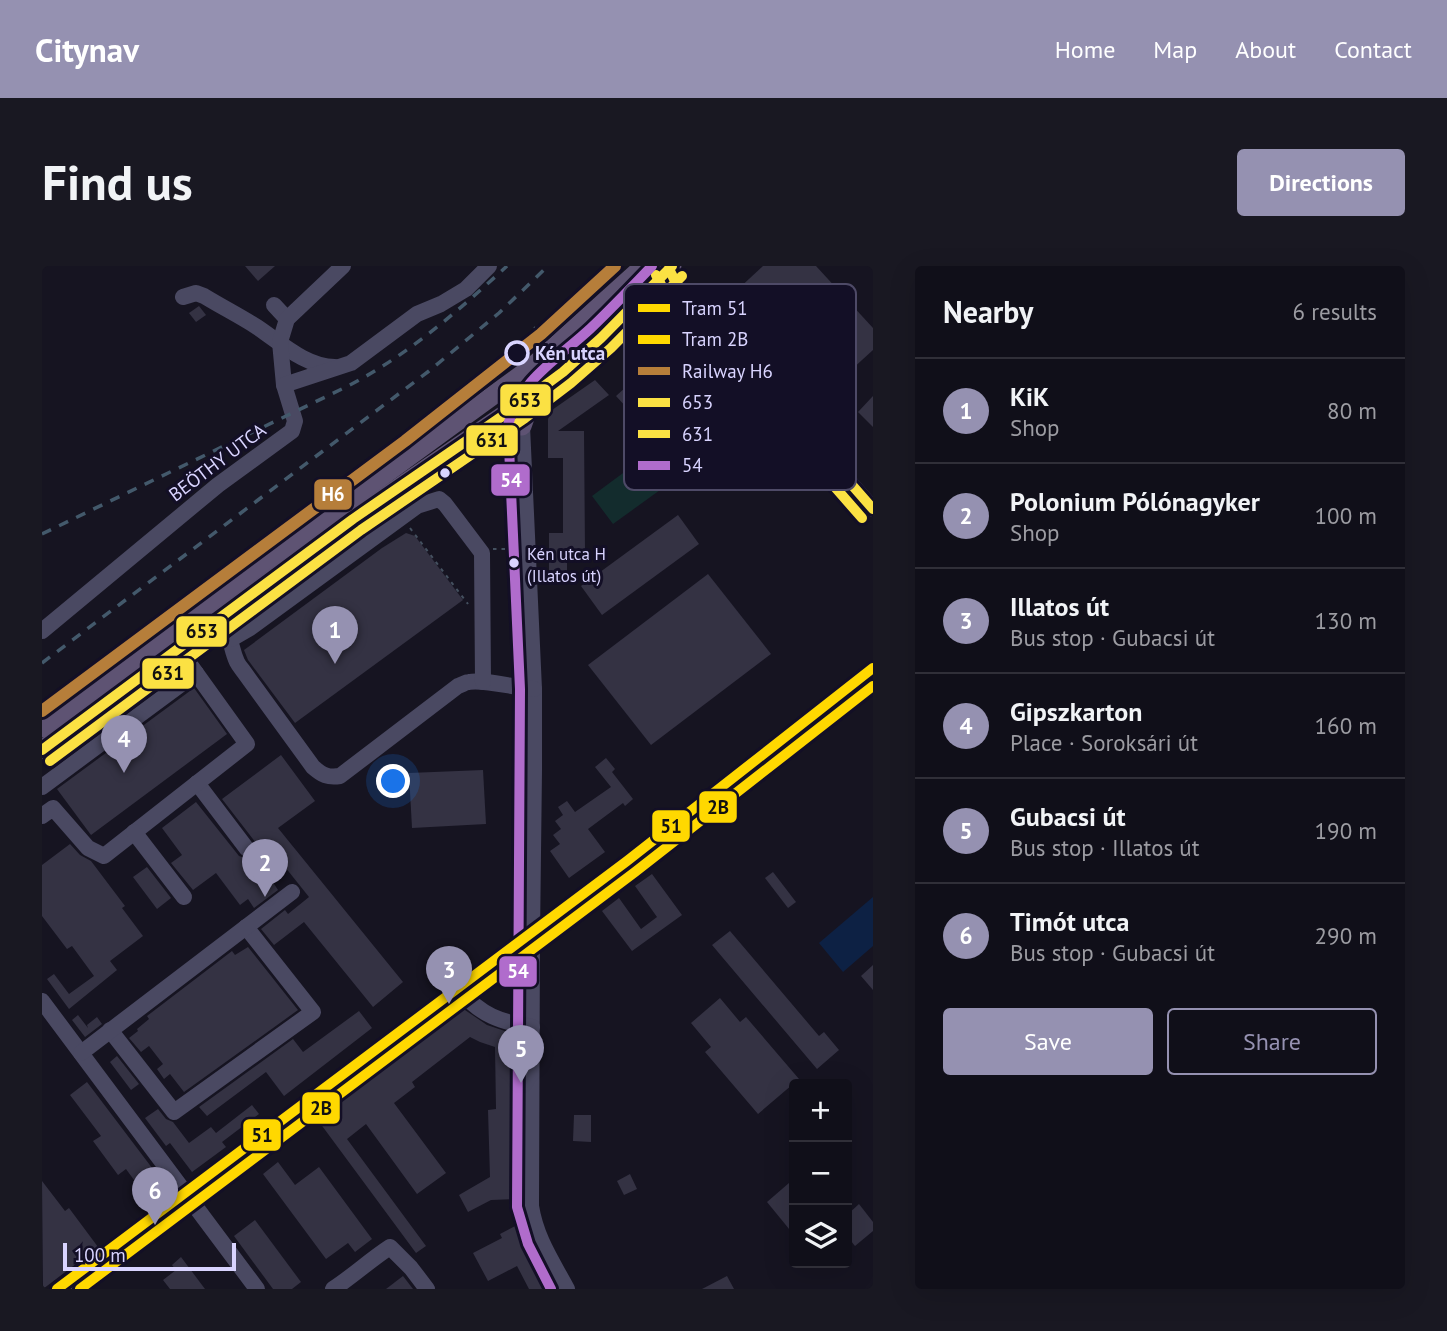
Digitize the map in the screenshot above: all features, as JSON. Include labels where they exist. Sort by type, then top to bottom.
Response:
[{"type":"main road","points":[[653,284],[670,267]]},
{"type":"main road","points":[[625,284],[640,270]]},
{"type":"main road","points":[[42,729],[259,566],[532,368],[624,285]]},
{"type":"main road","points":[[42,750],[365,511],[528,409],[542,388],[564,372],[624,314]]},
{"type":"street","points":[[344,266],[287,319],[280,342],[284,385],[351,363],[417,314],[466,289],[489,266]]},
{"type":"street","points":[[640,270],[670,267],[677,284]]},
{"type":"street","points":[[183,297],[196,293],[204,296],[304,359],[328,367],[339,367]]},
{"type":"street","points":[[274,305],[287,319]]},
{"type":"street","points":[[532,368],[518,384],[516,415],[534,689],[531,1206],[540,1239],[567,1289]]},
{"type":"street","name":"BEÖTHY UTCA","points":[[42,632],[218,485],[292,431],[295,421],[284,385]]},
{"type":"street","points":[[486,401],[516,415]]},
{"type":"street","points":[[856,490],[873,509]]},
{"type":"street","points":[[230,639],[250,628],[417,506],[439,499],[481,553],[483,682]]},
{"type":"street","points":[[202,630],[227,634],[237,662],[244,672],[313,766],[330,777],[340,776],[458,686],[470,681],[534,689]]},
{"type":"street","points":[[42,792],[47,812],[88,848],[104,856],[247,744],[178,648]]},
{"type":"street","points":[[64,1289],[532,937],[873,672]]},
{"type":"street","points":[[42,787],[196,673]]},
{"type":"street","points":[[197,783],[247,849]]},
{"type":"street","points":[[134,832],[184,897]]},
{"type":"street","points":[[80,1053],[292,892]]},
{"type":"street","points":[[110,1031],[174,1112],[313,1012],[246,927]]},
{"type":"street","points":[[460,991],[473,1005],[488,1015],[509,1023],[532,1027]]},
{"type":"street","points":[[42,1001],[257,1289]]},
{"type":"street","points":[[333,1289],[390,1247],[427,1289]]},
{"type":"path","points":[[534,327],[544,338]]},
{"type":"path","points":[[402,517],[473,611]]},
{"type":"green space","points":[[624,472],[624,490],[660,490],[613,524],[592,496]]},
{"type":"water","points":[[873,897],[873,946],[843,972],[819,943]]},
{"type":"building","points":[[245,266],[275,266],[258,281]]},
{"type":"building","points":[[763,266],[816,266],[833,284],[744,284]]},
{"type":"building","points":[[199,306],[206,315],[196,322],[189,313]]},
{"type":"building","points":[[856,310],[873,328],[873,350],[856,365]]},
{"type":"building","points":[[595,380],[609,395],[558,431],[584,431],[585,551],[567,551],[567,576],[549,576],[549,533],[563,533],[563,458],[548,458],[548,419],[552,410]]},
{"type":"building","points":[[624,389],[624,405],[616,396]]},
{"type":"building","points":[[873,396],[873,427],[858,412]]},
{"type":"building","points":[[678,515],[699,544],[602,615],[581,586]]},
{"type":"building","points":[[406,533],[415,536],[463,600],[295,723],[248,660],[244,650]]},
{"type":"building","points":[[708,574],[771,654],[651,745],[588,665]]},
{"type":"building","points":[[194,688],[227,734],[91,835],[57,789]]},
{"type":"building","points":[[281,755],[315,801],[278,828],[403,982],[373,1007],[304,922],[274,945],[261,929],[285,910],[288,914],[309,897],[281,862],[267,873],[278,890],[254,908],[248,899],[240,905],[216,873],[193,890],[171,863],[182,855],[162,828],[196,802],[239,856],[248,859],[254,857],[257,852],[256,843],[222,799]]},
{"type":"building","points":[[606,758],[615,769],[612,772],[633,799],[625,806],[623,803],[588,829],[605,852],[569,878],[550,851],[560,844],[553,835],[561,829],[555,821],[563,815],[558,807],[567,801],[575,812],[611,787],[595,767]]},
{"type":"building","points":[[483,770],[486,824],[412,828],[409,773]]},
{"type":"building","points":[[70,844],[80,855],[91,861],[125,906],[122,908],[143,936],[110,961],[117,970],[69,1009],[47,979],[54,974],[69,994],[94,976],[72,946],[67,949],[42,916],[42,865]]},
{"type":"building","points":[[147,867],[171,898],[157,909],[133,877]]},
{"type":"building","points":[[773,872],[796,902],[788,908],[765,878]]},
{"type":"building","points":[[652,874],[682,915],[632,951],[602,911],[619,898],[641,929],[657,917],[635,886]]},
{"type":"building","points":[[730,931],[819,1036],[824,1032],[839,1050],[817,1069],[712,945]]},
{"type":"building","points":[[248,947],[298,1010],[184,1092],[170,1074],[164,1079],[157,1069],[163,1064],[149,1046],[141,1052],[129,1038],[149,1019],[147,1016],[232,951],[235,955]]},
{"type":"building","points":[[873,965],[873,990],[861,976]]},
{"type":"building","points":[[720,998],[740,1022],[746,1017],[799,1079],[789,1079],[789,1088],[758,1114],[705,1052],[711,1047],[691,1023]]},
{"type":"building","points":[[462,1008],[487,1025],[514,1034],[517,1199],[491,1200],[468,1212],[459,1195],[490,1177],[488,1110],[496,1109],[495,1047],[470,1037],[412,1082],[415,1087],[394,1103],[446,1173],[417,1194],[366,1124],[347,1139],[426,1246],[416,1253],[317,1119]]},
{"type":"building","points":[[359,1011],[372,1028],[284,1096],[266,1072],[207,1116],[199,1107],[293,1039],[303,1052]]},
{"type":"building","points":[[78,1015],[88,1028],[87,1025],[97,1017],[102,1024],[85,1037],[72,1020]]},
{"type":"building","points":[[117,1056],[139,1084],[131,1090],[110,1062]]},
{"type":"building","points":[[87,1082],[171,1193],[153,1206],[126,1169],[118,1175],[93,1141],[101,1136],[70,1095]]},
{"type":"building","points":[[252,1105],[259,1114],[222,1142],[226,1147],[192,1172],[170,1143],[166,1146],[145,1118],[158,1109],[166,1119],[173,1122],[189,1143],[211,1127],[216,1133]]},
{"type":"building","points":[[574,1115],[591,1115],[591,1142],[573,1141]]},
{"type":"building","points":[[278,1162],[295,1185],[319,1167],[372,1239],[355,1252],[348,1243],[326,1259],[263,1174]]},
{"type":"building","points":[[630,1174],[637,1189],[624,1195],[617,1181]]},
{"type":"building","points":[[42,1181],[65,1211],[69,1208],[98,1247],[43,1289]]},
{"type":"building","points":[[789,1183],[789,1229],[767,1202]]},
{"type":"building","points":[[859,1204],[873,1222],[873,1231],[855,1246],[852,1242],[852,1210]]},
{"type":"building","points":[[255,1220],[301,1282],[292,1289],[273,1289],[234,1236]]},
{"type":"building","points":[[519,1224],[553,1289],[529,1289],[517,1266],[488,1281],[473,1253],[502,1238],[500,1234]]},
{"type":"building","points":[[181,1257],[205,1289],[170,1289],[163,1280],[176,1270],[172,1265]]},
{"type":"building","points":[[403,1276],[413,1289],[386,1289]]},
{"type":"building","points":[[727,1276],[734,1289],[702,1289]]},
{"type":"railway","points":[[42,534],[368,375],[431,332],[507,266]]},
{"type":"railway","points":[[42,663],[429,371],[499,313],[548,266]]},
{"type":"tram line","name":"51","points":[[57,1289],[627,861],[873,668]]},
{"type":"tram line","name":"2B","points":[[80,1289],[635,872],[873,686]]},
{"type":"rail line","name":"H6","points":[[42,711],[405,441],[541,334],[615,266]]},
{"type":"transit line","name":"54","points":[[634,284],[652,266]]},
{"type":"transit line","name":"653","points":[[654,284],[672,266]]},
{"type":"transit line","name":"653","points":[[669,269],[676,284]]},
{"type":"transit line","name":"631","points":[[656,275],[661,284]]},
{"type":"transit line","name":"631","points":[[674,284],[682,276]]},
{"type":"transit line","name":"54","points":[[551,1289],[528,1244],[517,1207],[520,689],[508,425],[513,409],[531,382],[624,295]]},
{"type":"transit line","name":"653","points":[[42,750],[353,519],[563,372],[624,315]]},
{"type":"transit line","name":"631","points":[[50,761],[361,530],[525,418],[571,383],[624,335]]},
{"type":"transit line","name":"631","points":[[838,490],[862,518]]},
{"type":"transit line","name":"653","points":[[856,490],[873,509]]},
{"type":"place","name":"Kén utca","points":[[517,353]]},
{"type":"place","name":"Kén utca H (Illatos út)","points":[[514,563]]},
{"type":"place","name":"KiK","points":[[335,664]]},
{"type":"place","name":"Gipszkarton","points":[[124,773]]},
{"type":"place","name":"Polonium Pólónagyker","points":[[265,897]]},
{"type":"place","name":"Illatos út","points":[[449,1004]]},
{"type":"place","name":"Gubacsi út","points":[[521,1083]]},
{"type":"place","name":"Timót utca","points":[[155,1225]]}]
